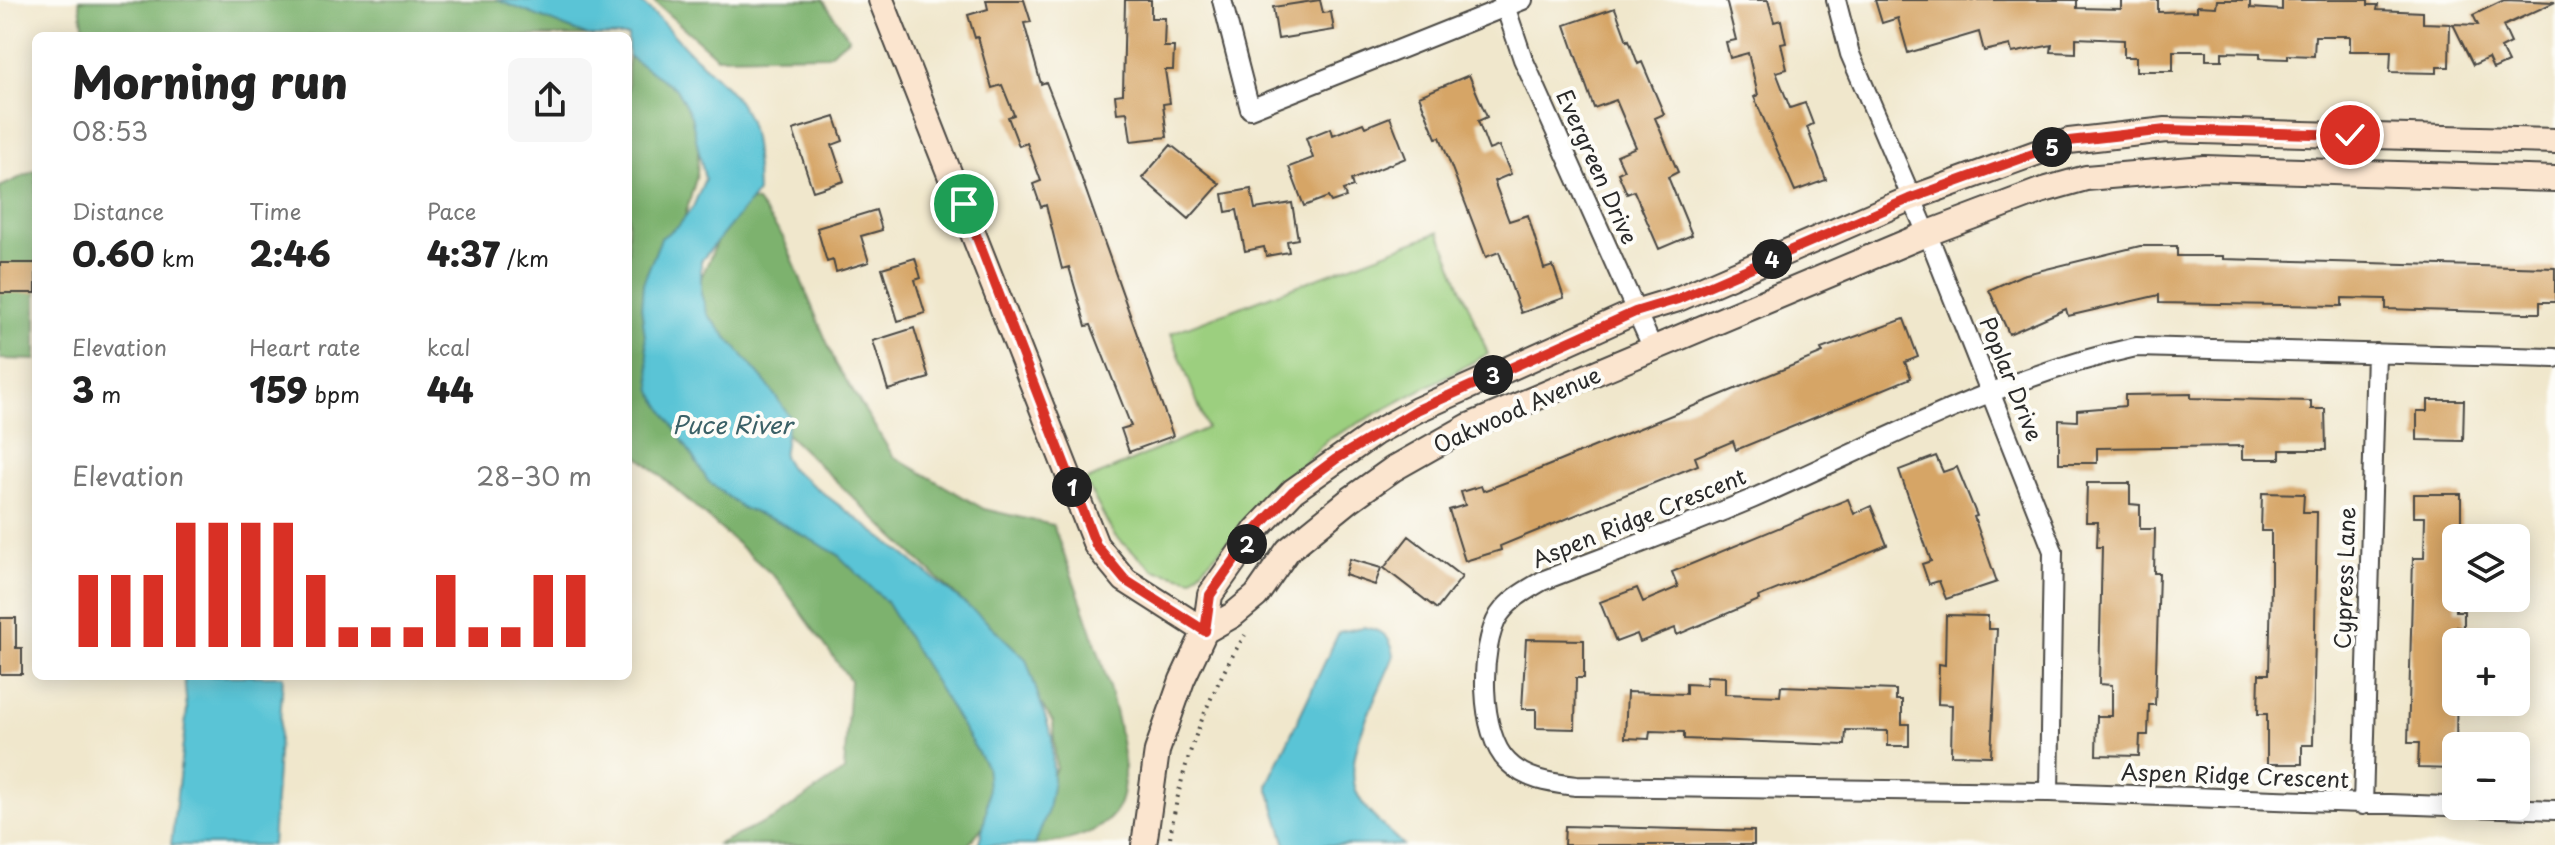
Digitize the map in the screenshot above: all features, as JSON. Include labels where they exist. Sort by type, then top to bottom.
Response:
[{"type":"street","points":[[881,0],[1045,408],[1096,545],[1125,580],[1205,631],[1182,680],[1157,751],[1144,845]]},
{"type":"street","points":[[1222,0],[1250,109],[1503,5],[1523,0]]},
{"type":"street","name":"Poplar Drive","points":[[1836,0],[1850,54],[2053,551],[2049,792]]},
{"type":"street","name":"Evergreen Drive","points":[[1503,5],[1654,351]]},
{"type":"street","name":"Oakwood Avenue","points":[[1205,631],[1210,595],[1256,530],[1293,491],[1375,433],[1417,410],[1635,312],[1691,293],[1909,199],[2069,141],[2166,130],[2555,141]]},
{"type":"street","name":"Oakwood Avenue","points":[[1205,631],[1233,615],[1256,596],[1288,550],[1393,469],[1469,426],[1654,351],[1926,234],[2040,191],[2086,178],[2204,168],[2555,179]]},
{"type":"street","name":"Aspen Ridge Crescent","points":[[2555,358],[2136,347],[1990,391],[1750,500],[1542,581],[1513,597],[1498,617],[1488,642],[1485,684],[1490,731],[1507,762],[1536,780],[1576,786],[2049,792],[2555,810]]},
{"type":"street","name":"Cypress Lane","points":[[2363,805],[2376,353]]},
{"type":"path","points":[[1169,845],[1175,799],[1202,714],[1248,630]]},
{"type":"green space","points":[[79,0],[551,0],[617,19],[686,78],[699,134],[697,175],[653,325],[859,556],[1009,794],[968,845],[716,845],[775,818],[844,771],[850,680],[777,579],[632,451],[632,32],[84,32]]},
{"type":"green space","points":[[652,0],[823,0],[849,38],[828,55],[717,57]]},
{"type":"green space","points":[[32,172],[32,360],[0,359],[0,187]]},
{"type":"green space","points":[[737,198],[757,202],[783,237],[836,364],[893,456],[984,509],[1053,525],[1104,669],[1122,751],[1124,784],[1117,809],[1099,827],[1075,838],[1023,845],[1056,768],[1053,722],[996,634],[772,420],[698,310],[701,278]]},
{"type":"green space","points":[[1439,232],[1488,354],[1327,440],[1192,579],[1154,570],[1114,535],[1085,481],[1207,428],[1171,333]]},
{"type":"water","name":"Puce River","points":[[497,0],[637,0],[739,102],[751,129],[757,193],[701,261],[701,294],[708,315],[767,384],[789,416],[783,456],[790,468],[906,556],[986,621],[1026,659],[1052,737],[1053,780],[1048,810],[1035,845],[978,845],[987,806],[986,766],[886,602],[837,554],[779,522],[742,508],[708,481],[652,392],[641,307],[643,283],[661,238],[679,225],[693,207],[705,179],[691,116],[676,89],[632,59],[632,32],[578,32]]},
{"type":"water","points":[[1364,627],[1385,635],[1394,655],[1358,742],[1353,778],[1366,808],[1403,845],[1286,845],[1268,786],[1270,779],[1339,632]]},
{"type":"water","points":[[184,680],[283,680],[272,845],[171,845],[187,710]]},
{"type":"building","points":[[986,0],[1024,0],[1031,22],[1024,23],[1041,84],[1046,82],[1061,120],[1173,436],[1129,452],[1121,429],[1131,426],[1091,325],[1086,326],[1069,267],[1062,269],[1046,205],[1041,207],[1033,184],[1041,181],[1027,143],[1019,146],[1008,117],[1014,115],[1002,85],[992,88],[978,37],[975,38],[968,15],[988,9]]},
{"type":"building","points":[[1125,0],[1151,0],[1151,18],[1165,18],[1164,47],[1174,47],[1173,70],[1165,70],[1170,103],[1163,104],[1167,137],[1131,141],[1127,112],[1117,113],[1115,95],[1123,94]]},
{"type":"building","points":[[1320,0],[1323,13],[1331,12],[1334,30],[1278,39],[1273,7]]},
{"type":"building","points":[[1726,0],[1768,0],[1774,22],[1781,20],[1786,43],[1781,44],[1787,69],[1776,72],[1790,108],[1805,103],[1813,124],[1807,127],[1826,180],[1795,191],[1754,97],[1758,95],[1748,53],[1730,58],[1726,42],[1736,40]]},
{"type":"building","points":[[1875,0],[2077,0],[2077,8],[2121,9],[2121,0],[2158,0],[2158,12],[2197,11],[2197,6],[2216,7],[2217,0],[2250,0],[2250,8],[2282,10],[2282,0],[2368,0],[2368,5],[2378,5],[2377,10],[2423,12],[2423,23],[2450,24],[2449,67],[2437,67],[2437,73],[2390,72],[2391,51],[2350,51],[2350,36],[2315,36],[2314,56],[2288,55],[2288,59],[2260,58],[2260,53],[2222,52],[2222,60],[2206,60],[2206,51],[2173,51],[2173,71],[2136,71],[2136,57],[2124,57],[2124,40],[2076,38],[2076,53],[2051,52],[2052,45],[2012,53],[2010,45],[1984,51],[1979,32],[1908,53],[1898,18],[1882,23]]},
{"type":"building","points":[[2504,0],[2555,2],[2503,26],[2511,43],[2501,48],[2508,62],[2493,69],[2488,58],[2473,65],[2453,24],[2478,25],[2473,15]]},
{"type":"building","points":[[1615,8],[1627,41],[1638,64],[1642,62],[1664,114],[1655,118],[1678,172],[1668,177],[1692,235],[1659,249],[1634,191],[1627,194],[1618,173],[1624,170],[1617,155],[1636,147],[1616,100],[1594,108],[1565,25]]},
{"type":"building","points":[[1469,75],[1487,117],[1478,121],[1489,150],[1499,146],[1511,174],[1494,181],[1509,221],[1528,215],[1544,269],[1553,266],[1564,298],[1521,313],[1499,252],[1486,257],[1440,137],[1436,138],[1419,96]]},
{"type":"building","points":[[835,117],[843,141],[832,145],[844,181],[813,191],[793,130]]},
{"type":"building","points":[[1390,117],[1406,158],[1351,180],[1353,187],[1343,190],[1346,197],[1331,202],[1328,197],[1304,206],[1289,167],[1313,158],[1306,138],[1331,128],[1333,135],[1363,123],[1365,127]]},
{"type":"building","points":[[1171,145],[1220,184],[1189,219],[1142,178]]},
{"type":"building","points":[[1251,189],[1255,209],[1292,203],[1298,239],[1287,241],[1289,252],[1266,256],[1264,247],[1245,251],[1237,210],[1226,212],[1223,194]]},
{"type":"building","points":[[876,210],[882,230],[861,236],[869,262],[836,272],[833,260],[827,262],[817,228]]},
{"type":"building","points":[[2140,246],[2177,246],[2177,256],[2223,256],[2223,259],[2555,268],[2555,302],[2540,302],[2540,313],[2523,313],[2386,309],[2386,299],[2342,298],[2342,306],[2159,303],[2159,295],[2068,316],[2066,309],[2009,334],[1989,290],[2022,275]]},
{"type":"building","points":[[915,258],[921,278],[915,280],[925,313],[898,321],[882,268]]},
{"type":"building","points":[[0,263],[32,263],[32,293],[0,293]]},
{"type":"building","points":[[1904,319],[1918,357],[1905,362],[1911,378],[1736,450],[1733,441],[1695,457],[1698,465],[1500,546],[1501,550],[1465,561],[1449,510],[1465,505],[1461,492],[1481,486],[1483,491],[1528,474],[1823,353],[1821,349]]},
{"type":"building","points":[[914,328],[929,378],[888,390],[873,341]]},
{"type":"building","points":[[2191,394],[2191,398],[2311,401],[2311,409],[2325,409],[2326,450],[2280,450],[2280,459],[2242,459],[2242,446],[2097,448],[2097,463],[2059,463],[2059,420],[2077,421],[2077,410],[2125,406],[2125,395]]},
{"type":"building","points":[[2428,400],[2464,400],[2463,441],[2417,440],[2417,411],[2428,411]]},
{"type":"building","points":[[1936,456],[1943,472],[1957,467],[1977,516],[1974,517],[1997,582],[1946,599],[1939,581],[1929,584],[1922,564],[1931,561],[1899,470]]},
{"type":"building","points":[[2087,483],[2130,483],[2130,504],[2140,505],[2140,529],[2155,529],[2154,573],[2159,573],[2155,705],[2149,705],[2148,735],[2140,735],[2139,756],[2096,755],[2097,716],[2112,716],[2112,685],[2099,684],[2102,547],[2097,547],[2098,522],[2086,522]]},
{"type":"building","points":[[2262,493],[2304,494],[2303,512],[2317,512],[2313,745],[2302,745],[2302,764],[2267,764],[2267,714],[2258,714],[2259,674],[2269,674],[2271,584],[2271,531],[2261,531]]},
{"type":"building","points":[[2414,494],[2461,494],[2461,524],[2442,524],[2442,612],[2464,612],[2464,628],[2442,628],[2442,716],[2456,716],[2456,732],[2442,732],[2442,769],[2418,768],[2419,743],[2408,743],[2413,558],[2424,558],[2425,517],[2414,517]]},
{"type":"building","points":[[1848,499],[1854,514],[1871,506],[1887,545],[1758,597],[1759,600],[1677,635],[1675,628],[1640,642],[1637,634],[1616,642],[1600,602],[1637,588],[1643,602],[1678,587],[1672,572]]},
{"type":"building","points":[[1409,536],[1462,577],[1437,609],[1384,568]]},
{"type":"building","points":[[1350,559],[1381,568],[1375,585],[1345,575]]},
{"type":"building","points":[[1946,615],[1988,616],[1988,629],[1997,629],[1991,756],[1951,755],[1952,705],[1938,704],[1939,664],[1945,665]]},
{"type":"building","points":[[0,618],[16,618],[16,648],[22,648],[22,674],[0,674]]},
{"type":"building","points":[[1526,639],[1584,640],[1584,678],[1576,678],[1575,729],[1536,728],[1536,709],[1522,709]]},
{"type":"building","points":[[1707,676],[1725,677],[1725,694],[1780,696],[1781,686],[1896,690],[1896,700],[1902,700],[1902,724],[1909,724],[1909,746],[1888,746],[1888,731],[1846,730],[1845,745],[1684,739],[1684,732],[1650,731],[1649,739],[1625,738],[1627,692],[1686,694],[1686,684],[1706,685]]},
{"type":"building","points":[[1565,826],[1754,831],[1754,845],[1564,845]]},
{"type":"route","points":[[964,204],[1096,545],[1125,580],[1205,631],[1210,595],[1256,530],[1293,491],[1336,459],[1375,433],[1453,392],[1635,312],[1678,299],[1909,199],[2069,141],[2166,130],[2350,135]]}]
